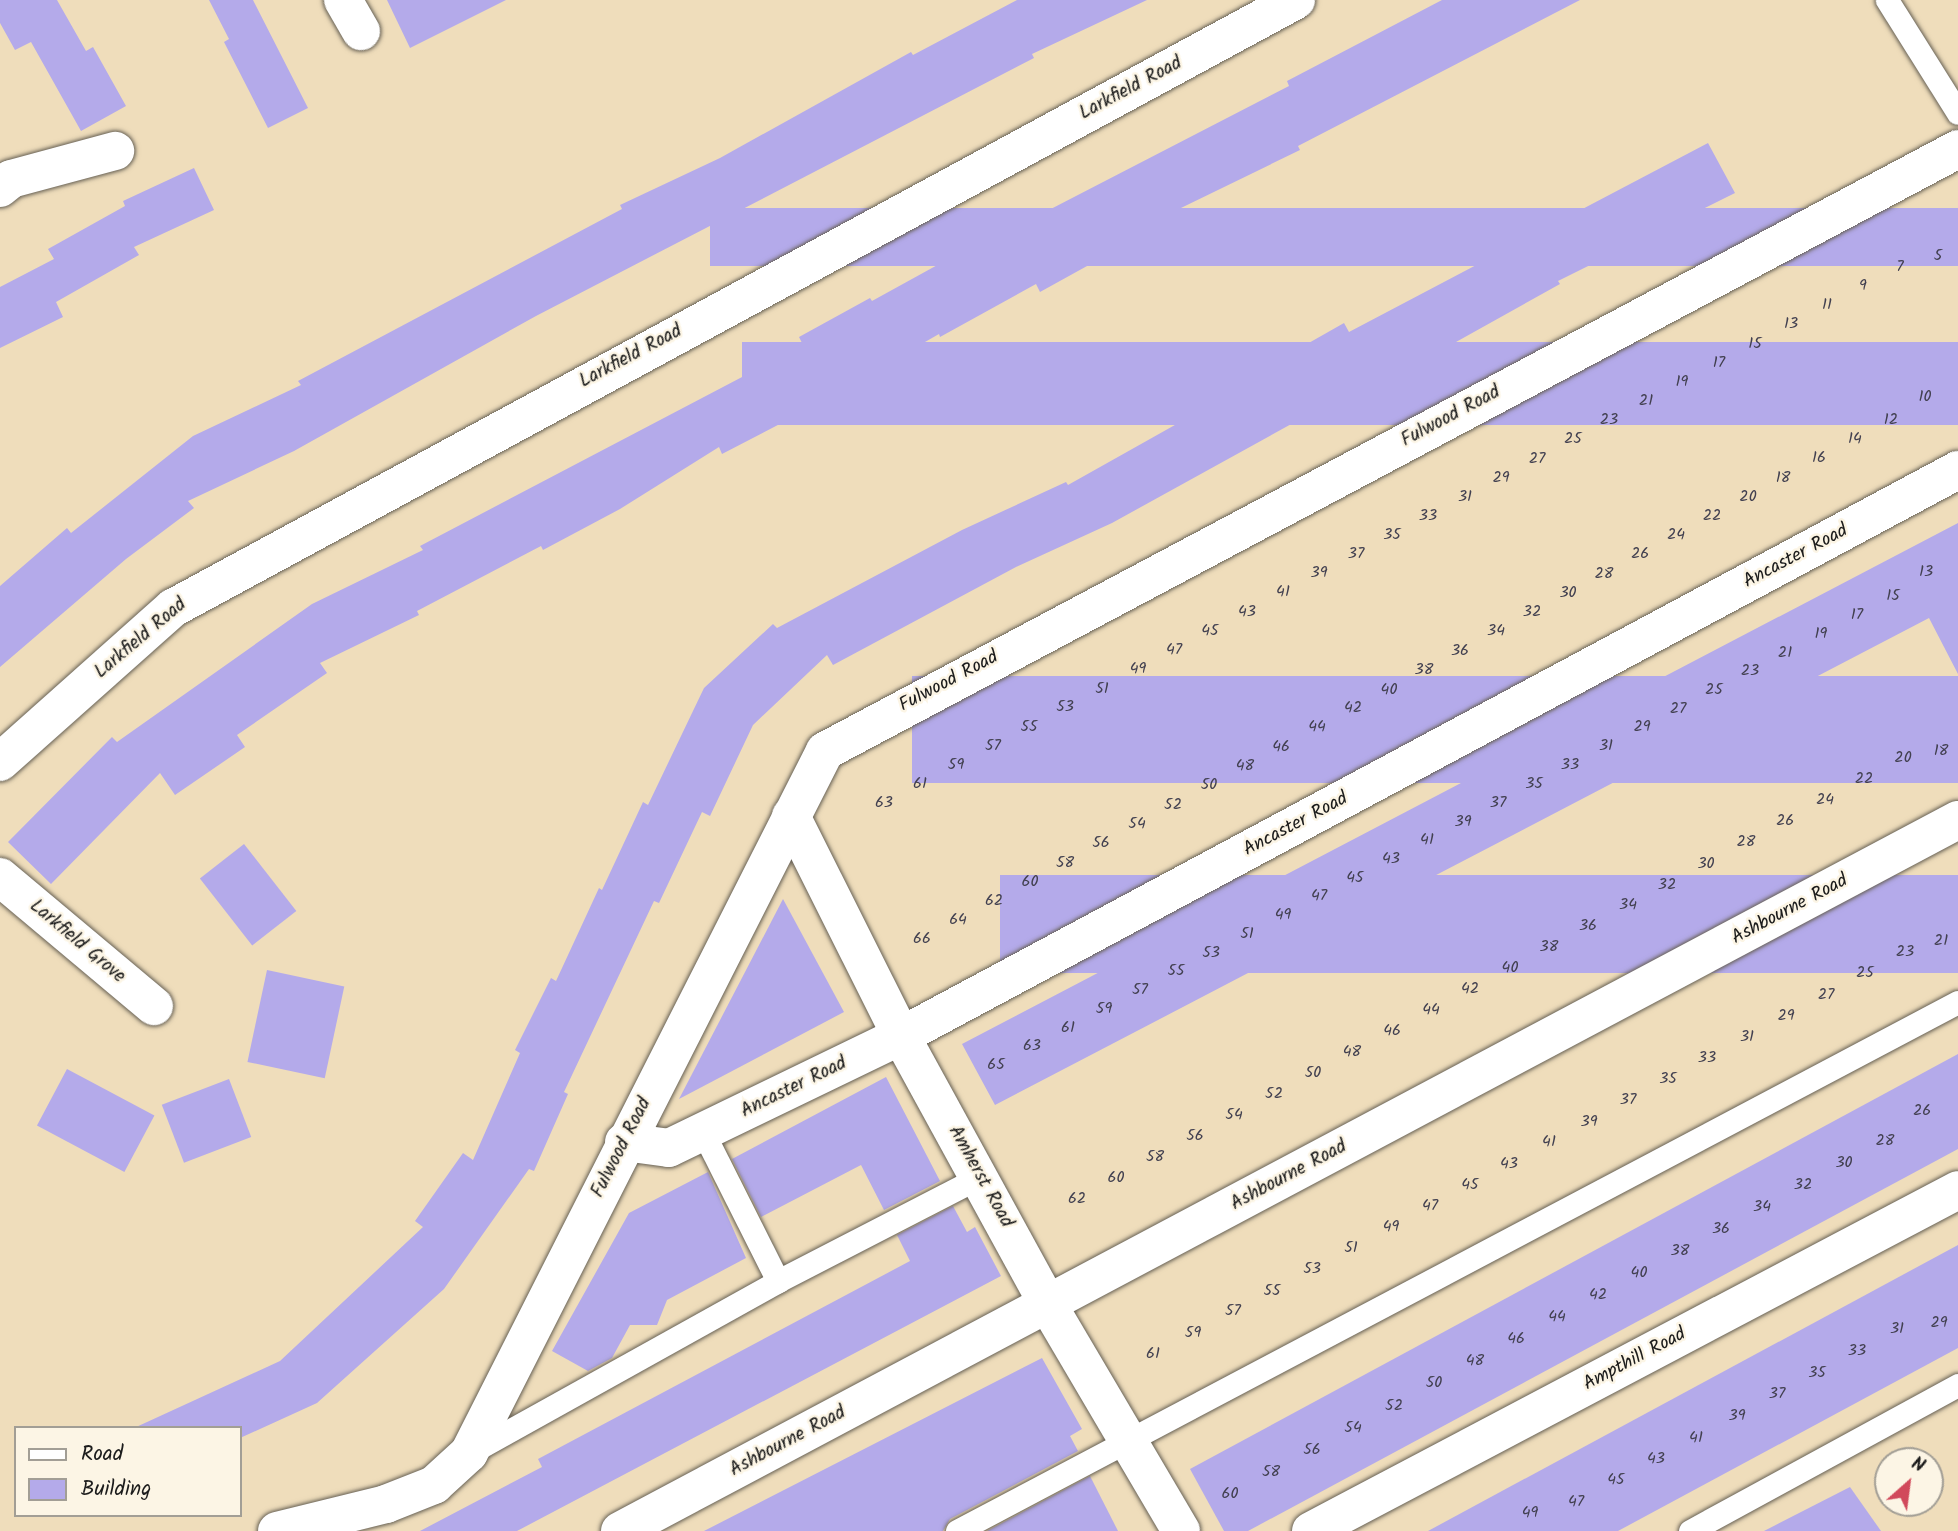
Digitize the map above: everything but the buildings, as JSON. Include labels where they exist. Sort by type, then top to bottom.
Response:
[{"type":"street","name":"Larkfield Road","points":[[0,762],[173,608],[1296,0]]},
{"type":"street","name":"Fulwood Road","points":[[277,1531],[386,1504],[434,1485],[469,1453],[624,1142],[825,751],[880,718],[1958,149]]},
{"type":"street","points":[[4,174],[115,151]]},
{"type":"street","name":"Ancaster Road","points":[[624,1142],[669,1148],[901,1036],[1958,470]]},
{"type":"street","name":"Amherst Road","points":[[791,816],[901,1036],[981,1176],[1048,1305],[1131,1439],[1181,1531]]},
{"type":"street","name":"Ashbourne Road","points":[[620,1531],[1958,820]]},
{"type":"street","name":"Larkfield Grove","points":[[0,877],[154,1006]]},
{"type":"street","name":"Ampthill Road","points":[[1311,1531],[1958,1190]]},
{"type":"lane","points":[[1887,0],[1958,113]]},
{"type":"lane","points":[[957,1531],[1958,1002]]},
{"type":"lane","points":[[703,1132],[778,1281]]},
{"type":"lane","points":[[469,1453],[778,1281],[981,1176]]},
{"type":"lane","points":[[1690,1531],[1958,1385]]}]
